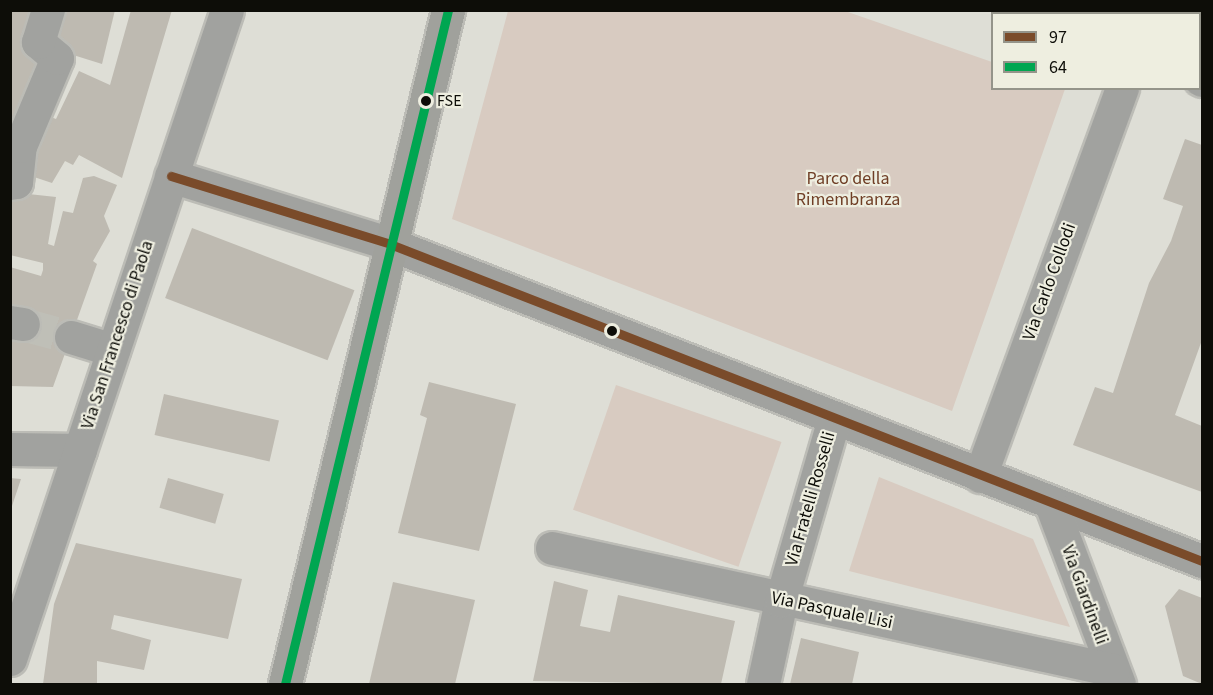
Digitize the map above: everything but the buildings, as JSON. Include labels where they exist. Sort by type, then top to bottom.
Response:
[{"type":"street","points":[[13,182],[21,146],[57,58],[38,42],[48,10]]},
{"type":"street","name":"Via San Francesco di Paola","points":[[10,659],[227,10]]},
{"type":"street","points":[[285,684],[448,10]]},
{"type":"street","name":"Via Carlo Collodi","points":[[980,477],[1118,100]]},
{"type":"street","points":[[171,176],[390,244],[980,477],[1203,561]]},
{"type":"street","points":[[70,337],[113,350]]},
{"type":"street","name":"Via Fratelli Rosselli","points":[[763,684],[781,601],[834,419]]},
{"type":"street","points":[[10,449],[80,450]]},
{"type":"street","name":"Via Giardinelli","points":[[1051,504],[1119,680]]},
{"type":"street","name":"Via Pasquale Lisi","points":[[552,548],[1119,680]]},
{"type":"green space","name":"Parco della Rimembranza","points":[[508,11],[845,11],[991,62],[991,90],[1065,90],[952,411],[452,219]]},
{"type":"green space","points":[[616,385],[781,442],[738,567],[573,510]]},
{"type":"green space","points":[[879,477],[1033,539],[1070,627],[849,571]]},
{"type":"tunnel","points":[[23,324],[71,337]]},
{"type":"transit line","name":"64","points":[[285,684],[448,10]]},
{"type":"transit line","name":"97","points":[[171,176],[390,244],[1202,561]]},
{"type":"place","name":"FSE","points":[[426,101]]}]
